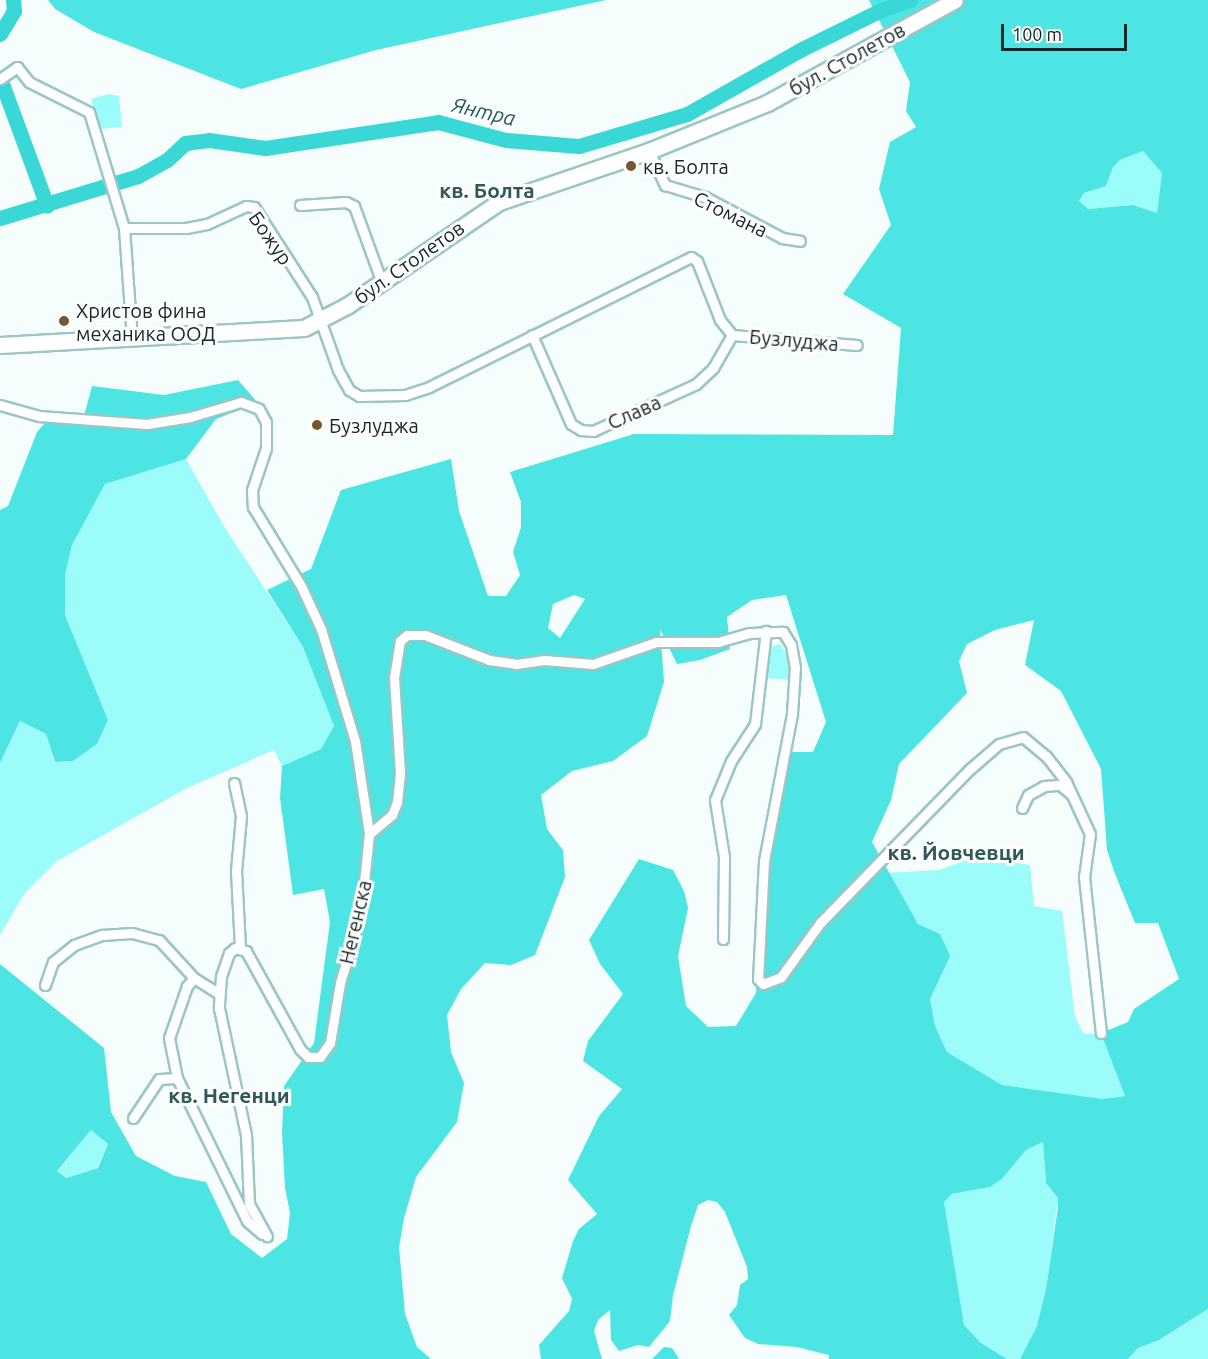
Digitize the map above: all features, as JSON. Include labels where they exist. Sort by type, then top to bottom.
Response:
[{"type":"main road","name":"бул. Столетов","points":[[0,345],[267,333],[304,328],[321,321],[499,202],[649,151],[767,103],[955,0]]},
{"type":"street","points":[[0,79],[17,67],[29,82],[89,112],[109,172],[124,228],[132,339]]},
{"type":"street","name":"Стомана","points":[[649,151],[665,185],[705,197],[782,238],[800,241]]},
{"type":"street","points":[[300,205],[346,202],[354,206],[381,280]]},
{"type":"street","name":"Божур","points":[[124,228],[186,228],[207,224],[246,206],[254,207],[312,297],[321,321]]},
{"type":"street","name":"Бузлуджа","points":[[321,321],[338,370],[349,390],[358,396],[405,395],[429,387],[691,257],[697,261],[720,320],[732,335],[856,345]]},
{"type":"street","name":"Слава","points":[[532,335],[571,424],[581,430],[593,431],[696,384],[713,368],[732,335]]},
{"type":"street","name":"Негенска","points":[[0,405],[39,416],[147,424],[190,417],[241,402],[254,405],[263,415],[266,448],[252,490],[253,507],[302,586],[321,629],[355,741],[369,834],[361,912],[340,983],[330,1043],[320,1058],[308,1057],[300,1049],[246,951],[240,947]]},
{"type":"street","points":[[723,939],[724,857],[715,800],[731,761],[755,724],[766,631]]},
{"type":"street","points":[[369,834],[392,815],[397,802],[400,773],[394,678],[400,641],[407,635],[425,635],[489,660],[516,664],[543,660],[593,664],[656,642],[718,642],[766,631],[783,632],[791,645],[795,667],[792,714],[764,861],[758,979],[763,984],[780,977],[820,923],[999,744],[1023,737],[1046,756],[1076,797],[1090,834],[1084,877],[1094,945],[1101,1033]]},
{"type":"street","points":[[194,978],[187,986],[169,1038],[177,1078],[247,1221],[267,1236],[249,1204],[246,1135],[218,993],[229,953],[240,947],[237,871],[241,816],[234,783]]},
{"type":"street","points":[[1022,808],[1028,795],[1052,784],[1060,785],[1076,797]]},
{"type":"street","points":[[45,985],[53,962],[62,953],[88,938],[117,933],[159,940],[194,978],[218,993]]},
{"type":"street","points":[[133,1118],[159,1079],[177,1078]]},
{"type":"shaded area","points":[[48,0],[606,0],[376,50],[241,89],[94,32],[55,9]]},
{"type":"shaded area","points":[[869,0],[1208,0],[1208,1309],[1159,1340],[1138,1348],[1128,1359],[1020,1359],[1037,1326],[1046,1289],[1058,1207],[1058,1198],[1046,1183],[1043,1142],[1026,1150],[1002,1179],[990,1187],[952,1194],[944,1202],[964,1325],[981,1343],[1007,1359],[829,1359],[829,1355],[797,1347],[758,1344],[745,1338],[729,1315],[737,1305],[740,1285],[748,1279],[747,1267],[725,1212],[717,1202],[708,1200],[698,1205],[691,1226],[673,1295],[670,1321],[649,1347],[638,1345],[619,1351],[611,1340],[610,1310],[598,1320],[594,1331],[602,1359],[541,1359],[539,1345],[569,1311],[572,1299],[562,1278],[573,1241],[579,1229],[597,1214],[568,1180],[599,1116],[622,1089],[583,1061],[588,1041],[623,994],[600,964],[589,940],[639,859],[673,870],[684,891],[688,908],[678,956],[686,1006],[708,1027],[736,1026],[756,993],[764,861],[784,752],[813,752],[826,722],[786,595],[752,600],[727,617],[730,649],[700,660],[677,664],[660,629],[664,682],[647,736],[613,761],[572,771],[541,795],[547,829],[563,850],[565,877],[535,955],[511,965],[485,963],[461,989],[447,1015],[451,1052],[464,1083],[457,1122],[416,1177],[404,1218],[399,1247],[405,1314],[417,1347],[431,1359],[0,1359],[0,964],[104,1048],[111,1112],[136,1156],[175,1176],[206,1182],[231,1234],[262,1258],[287,1239],[290,1213],[285,1188],[282,1133],[284,1086],[314,1043],[330,922],[324,889],[293,895],[280,798],[282,766],[321,749],[334,726],[303,647],[267,590],[311,569],[341,490],[451,459],[459,511],[488,596],[506,596],[520,575],[513,552],[521,527],[521,502],[510,472],[634,434],[893,435],[901,328],[843,294],[891,225],[879,189],[890,142],[916,127],[906,111],[910,82]],"holes":[[[1143,151],[1162,173],[1157,213],[1133,205],[1088,209],[1079,201],[1084,193],[1106,186],[1113,167],[1120,160]],[[574,595],[585,599],[560,638],[548,628],[553,604]],[[1034,620],[1025,665],[1061,691],[1101,769],[1107,850],[1115,874],[1135,923],[1158,923],[1179,979],[1134,1009],[1128,1022],[1101,1033],[1125,1096],[1103,1099],[1002,1085],[947,1052],[935,1026],[930,999],[950,956],[940,934],[918,924],[872,842],[891,800],[899,764],[967,693],[959,661],[967,644],[995,630]],[[91,1130],[108,1144],[98,1168],[66,1178],[57,1171]]]},
{"type":"shaded area","points":[[108,94],[119,96],[122,127],[99,129],[91,99]]},
{"type":"shaded area","points":[[1143,151],[1162,173],[1157,213],[1133,205],[1088,209],[1079,201],[1084,193],[1106,186],[1113,167],[1120,160]]},
{"type":"shaded area","points":[[238,380],[258,403],[216,419],[186,459],[105,484],[72,545],[65,575],[65,615],[108,720],[97,744],[73,761],[55,762],[46,734],[20,721],[0,763],[0,510],[8,506],[37,432],[50,417],[83,420],[92,386],[164,395]]},
{"type":"shaded area","points":[[186,459],[225,528],[303,647],[334,726],[321,749],[282,766],[274,750],[187,788],[57,861],[24,894],[0,935],[0,763],[20,721],[46,734],[54,762],[73,761],[97,744],[108,720],[65,615],[65,575],[72,545],[105,484]]},
{"type":"shaded area","points":[[780,644],[788,656],[789,680],[767,678],[769,647]]},
{"type":"shaded area","points":[[975,857],[1030,865],[1034,906],[1062,911],[1075,1017],[1084,1034],[1101,1033],[1126,1096],[1103,1099],[1002,1085],[947,1052],[935,1026],[930,999],[940,934],[918,924],[886,873],[939,870]]},
{"type":"shaded area","points":[[91,1130],[108,1144],[97,1168],[65,1178],[57,1172]]},
{"type":"shaded area","points":[[1043,1142],[1046,1183],[1058,1198],[1046,1289],[1037,1326],[1020,1359],[1007,1359],[981,1343],[964,1325],[944,1202],[952,1194],[990,1187],[1002,1179],[1026,1150]]},
{"type":"shaded area","points":[[1208,1309],[1208,1359],[1128,1359],[1138,1348],[1159,1340]]},
{"type":"shaded area","points":[[664,1347],[672,1348],[679,1359],[652,1359]]},
{"type":"waterway","points":[[0,34],[14,11],[13,0]]},
{"type":"waterway","name":"Янтра","points":[[0,218],[138,176],[167,160],[185,143],[209,140],[265,148],[438,122],[506,140],[579,146],[687,114],[802,49],[881,10],[910,0]]},
{"type":"waterway","points":[[0,78],[47,206]]},
{"type":"place","name":"кв. Болта","points":[[631,166]]},
{"type":"place","name":"Христов фина механика ООД","points":[[64,321]]},
{"type":"place","name":"Бузлуджа","points":[[317,425]]},
{"type":"district","name":"кв. Болта","points":[[487,190]]},
{"type":"district","name":"кв. Йовчевци","points":[[956,852]]},
{"type":"district","name":"кв. Негенци","points":[[229,1095]]}]
